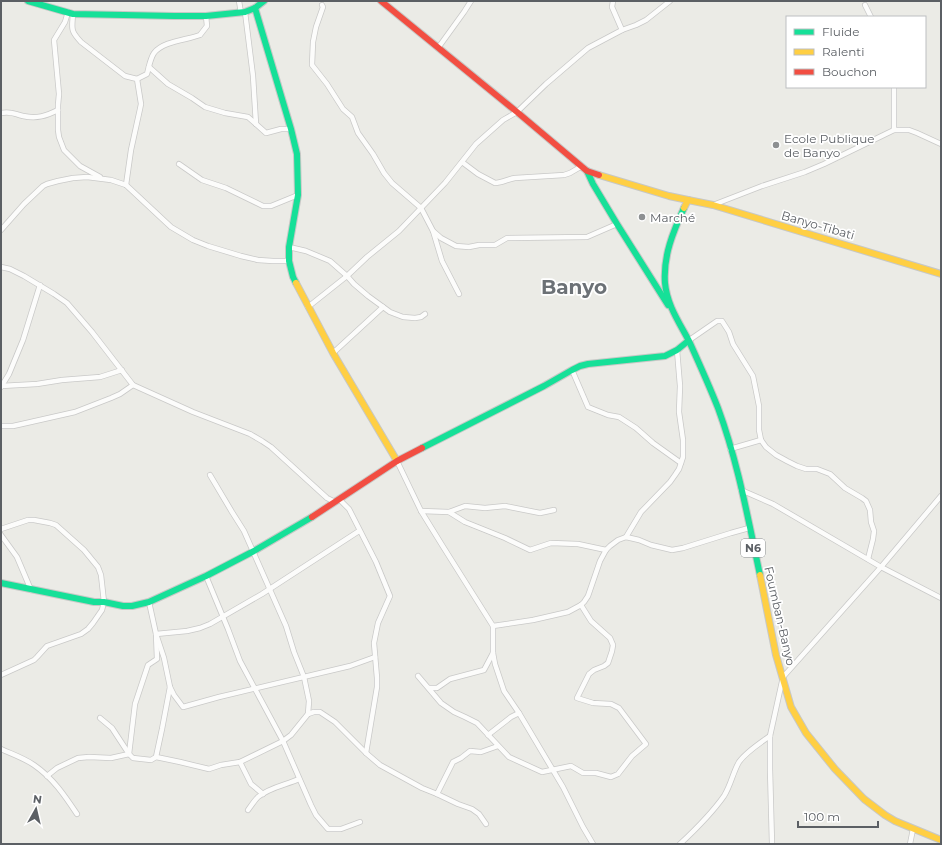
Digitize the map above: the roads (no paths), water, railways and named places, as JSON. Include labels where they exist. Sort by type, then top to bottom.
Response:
[{"type":"main road","points":[[28,1],[71,13],[206,16],[243,12],[255,8],[264,1]]},
{"type":"main road","points":[[381,1],[587,171],[617,224],[671,310]]},
{"type":"main road","points":[[255,8],[296,146],[298,164],[298,195],[289,247],[289,261],[293,277],[333,353],[397,461]]},
{"type":"main road","name":"Banyo-Tibati","points":[[587,171],[669,196],[712,205],[941,274]]},
{"type":"main road","name":"Foumban-Banyo","points":[[688,200],[674,232],[665,259],[665,284],[671,310],[688,341],[715,400],[721,417],[741,490],[771,632],[789,700],[806,733],[835,769],[864,799],[895,821],[941,840]]},
{"type":"main road","points":[[1,583],[94,602],[128,606],[149,602],[206,576],[254,551],[302,523],[397,461],[580,366],[665,356],[677,350],[688,341]]},
{"type":"street","points":[[239,1],[243,12],[253,76],[256,124]]},
{"type":"street","points":[[438,48],[471,1]]},
{"type":"street","points":[[613,1],[612,7],[622,30]]},
{"type":"street","points":[[308,307],[347,276],[399,230],[445,183],[476,144],[503,120],[517,112],[546,84],[588,48],[622,30],[646,20],[670,1]]},
{"type":"street","points":[[322,5],[323,7],[316,27],[313,42],[312,65],[327,84],[343,109],[352,117],[358,133],[384,173],[392,183],[421,208],[433,231],[442,261],[460,294]]},
{"type":"street","points":[[865,5],[870,16]]},
{"type":"street","points":[[71,13],[72,29],[76,37],[125,76],[137,79],[147,74],[154,52],[171,42],[200,35],[207,26],[206,16]]},
{"type":"street","points":[[71,13],[54,40],[58,94],[58,133],[64,150],[80,166],[104,180]]},
{"type":"street","points":[[149,67],[168,84],[205,107],[225,113],[248,117],[266,133],[281,129],[291,129]]},
{"type":"street","points":[[126,186],[131,150],[141,104],[137,79]]},
{"type":"street","points":[[894,88],[894,130]]},
{"type":"street","points":[[1,113],[9,112],[34,118],[47,116],[58,110]]},
{"type":"street","points":[[712,205],[805,172],[894,130],[909,130],[941,144]]},
{"type":"street","points":[[462,162],[478,174],[495,183],[515,178],[570,174],[582,166]]},
{"type":"street","points":[[180,164],[202,180],[226,188],[263,206],[271,206],[298,195]]},
{"type":"street","points":[[1,230],[37,191],[47,184],[73,178],[86,177],[111,180],[126,186],[171,227],[193,240],[208,246],[265,261],[289,261]]},
{"type":"street","points":[[433,231],[441,238],[456,246],[469,247],[479,245],[495,245],[507,238],[587,236],[617,224]]},
{"type":"street","points":[[289,247],[330,261],[357,287],[395,315],[418,318],[424,316],[425,314]]},
{"type":"street","points":[[1,267],[19,273],[66,303],[92,332],[133,385],[171,403],[250,434],[271,447],[327,498],[337,500],[349,509],[376,562],[390,596],[378,623],[374,643],[377,687],[366,753]]},
{"type":"street","points":[[1,386],[9,374],[23,340],[40,285]]},
{"type":"street","points":[[333,353],[383,307]]},
{"type":"street","points":[[688,341],[718,321],[722,321],[753,376],[759,406],[759,430],[761,440],[766,447],[776,455],[797,466],[806,469],[817,469],[830,474],[845,488],[866,501],[870,510],[871,522],[874,531],[868,559]]},
{"type":"street","points":[[626,537],[641,512],[670,482],[679,469],[683,457],[683,440],[679,412],[680,386],[677,350]]},
{"type":"street","points":[[1,386],[37,384],[62,380],[100,377],[122,370]]},
{"type":"street","points":[[572,370],[588,407],[608,415],[620,417],[681,463]]},
{"type":"street","points":[[1,426],[22,424],[75,412],[120,394],[133,385]]},
{"type":"street","points":[[730,449],[761,440]]},
{"type":"street","points":[[397,461],[421,511],[493,626],[493,653],[495,664],[504,690],[563,787],[593,844]]},
{"type":"street","points":[[210,475],[244,531],[286,626],[304,677],[309,701],[308,714]]},
{"type":"street","points":[[741,490],[773,504],[881,567],[941,598]]},
{"type":"street","points":[[772,844],[770,736],[783,677],[881,567],[941,496]]},
{"type":"street","points":[[421,511],[448,512],[465,506],[485,508],[505,506],[540,513],[554,510]]},
{"type":"street","points":[[448,512],[465,522],[506,538],[530,550],[550,543],[578,544],[606,550]]},
{"type":"street","points":[[1,528],[28,520],[56,525],[84,550],[98,567],[103,586],[104,602],[98,617],[88,629],[81,634],[47,646],[34,660],[1,675]]},
{"type":"street","points":[[493,626],[533,620],[568,612],[581,605],[588,596],[600,561],[606,550],[618,540],[626,537],[672,550],[749,528]]},
{"type":"street","points":[[156,634],[187,631],[210,624],[270,588],[359,531]]},
{"type":"street","points":[[1,535],[17,557],[31,590]]},
{"type":"street","points":[[206,576],[240,661],[283,741],[316,816],[328,829],[341,829],[360,822]]},
{"type":"street","points":[[149,602],[170,687],[183,707],[350,666],[375,657]]},
{"type":"street","points":[[418,676],[441,703],[454,712],[477,723],[509,757],[542,772],[571,766],[583,773],[596,773],[611,777],[618,774],[632,756],[646,744],[619,708],[610,704],[593,703],[577,698],[589,674],[608,663],[613,645],[610,638],[591,621],[581,605]]},
{"type":"street","points":[[129,754],[135,704],[148,665],[157,658],[156,634]]},
{"type":"street","points":[[429,688],[437,688],[450,679],[484,670],[493,653]]},
{"type":"street","points":[[156,757],[170,687]]},
{"type":"street","points":[[100,718],[112,728],[133,758],[151,760],[156,757],[209,769],[221,765],[240,762],[283,741],[291,735],[308,714],[314,712],[322,713],[335,722],[366,753],[383,767],[422,788],[467,807],[476,812],[486,824]]},
{"type":"street","points":[[488,734],[519,713]]},
{"type":"street","points":[[680,844],[690,835],[729,788],[738,763],[755,746],[770,736]]},
{"type":"street","points":[[437,794],[453,762],[470,751],[481,752],[498,746]]},
{"type":"street","points":[[1,748],[34,765],[47,776],[59,787],[77,814]]},
{"type":"street","points":[[47,776],[57,768],[78,758],[110,758],[129,754]]},
{"type":"street","points":[[240,762],[251,784],[263,794]]},
{"type":"street","points":[[248,810],[256,798],[277,787],[289,784],[300,778]]},
{"type":"street","points":[[910,844],[913,829]]},
{"type":"place","name":"Ecole Publique de Banyo","points":[[776,145]]},
{"type":"place","name":"Marché","points":[[642,217]]},
{"type":"district","name":"Banyo","points":[[574,287]]}]
